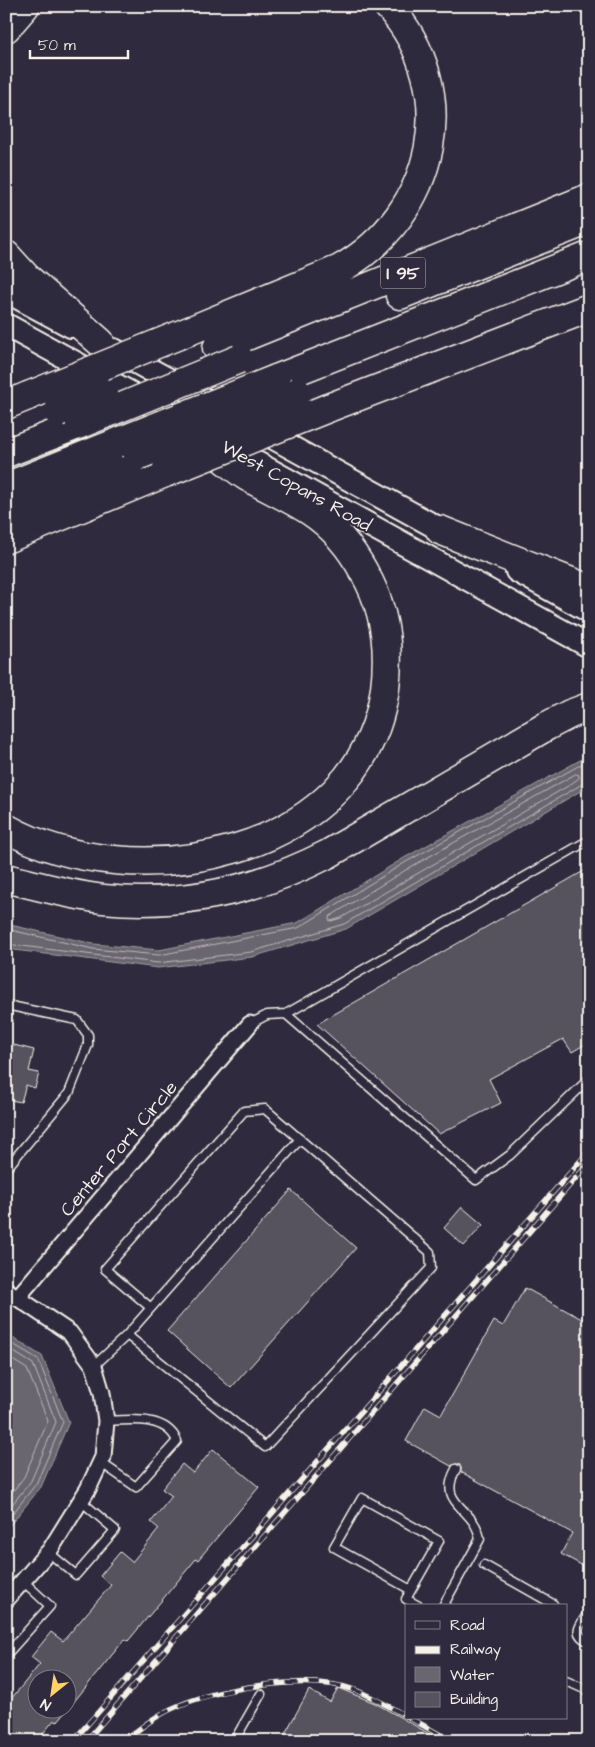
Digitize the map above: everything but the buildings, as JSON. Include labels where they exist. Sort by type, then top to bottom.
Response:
[{"type":"highway","points":[[6,28],[25,6]]},
{"type":"highway","points":[[17,400],[326,275],[346,265],[376,243],[396,222],[417,186],[425,161],[430,133],[431,105],[426,76],[416,48],[402,24],[388,6]]},
{"type":"highway","name":"I 95","points":[[6,433],[69,418],[228,354],[589,198]]},
{"type":"highway","points":[[228,354],[589,220]]},
{"type":"highway","points":[[6,255],[26,278],[100,342]]},
{"type":"highway","points":[[6,509],[127,450],[287,385],[589,256]]},
{"type":"highway","points":[[287,385],[589,275]]},
{"type":"highway","points":[[6,538],[328,408],[586,309]]},
{"type":"highway","points":[[6,828],[31,840],[62,850],[115,860],[172,860],[230,850],[284,830],[325,802],[338,790],[357,764],[378,723],[386,677],[387,645],[385,630],[374,593],[356,558],[335,532],[310,511],[245,475],[157,408]]},
{"type":"highway","points":[[6,454],[69,418]]},
{"type":"highway","points":[[6,487],[127,450]]},
{"type":"highway","points":[[6,547],[59,518]]},
{"type":"highway","points":[[440,530],[589,589]]},
{"type":"highway","points":[[6,878],[82,896],[130,900],[207,896],[252,885],[293,871],[328,854],[546,726],[589,707]]},
{"type":"main road","name":"West Copans Road","points":[[6,291],[589,610]]},
{"type":"main road","name":"West Copans Road","points":[[6,325],[589,646]]},
{"type":"street","name":"Center Port Circle","points":[[6,1600],[48,1552],[81,1501],[103,1457],[106,1421],[102,1393],[94,1366],[70,1333],[12,1294],[250,1024]]},
{"type":"lane","points":[[250,1024],[268,1015],[286,1014],[589,840]]},
{"type":"lane","points":[[6,1005],[77,1020],[88,1035],[88,1045],[69,1093],[6,1169]]},
{"type":"lane","points":[[286,1014],[476,1180],[510,1155],[589,1079]]},
{"type":"lane","points":[[127,1335],[265,1447],[431,1268],[430,1252],[265,1109],[244,1111],[105,1268],[151,1308]]},
{"type":"lane","points":[[94,1366],[127,1335],[300,1139]]},
{"type":"lane","points":[[100,1462],[136,1487],[177,1441],[173,1432],[160,1424],[140,1420],[106,1421]]},
{"type":"lane","points":[[444,1604],[480,1539],[473,1520],[453,1498],[450,1490],[451,1478],[456,1469]]},
{"type":"lane","points":[[411,1590],[334,1547],[362,1498],[439,1541],[406,1599],[415,1604]]},
{"type":"lane","points":[[48,1552],[76,1575],[115,1530],[81,1501]]},
{"type":"lane","points":[[484,1565],[553,1604]]},
{"type":"lane","points":[[6,1655],[50,1606],[23,1581]]},
{"type":"lane","points":[[589,1611],[578,1631],[578,1635],[589,1642]]},
{"type":"lane","points":[[568,1682],[589,1691]]},
{"type":"lane","points":[[234,1741],[261,1694]]},
{"type":"water","points":[[589,755],[589,786],[346,929],[252,957],[158,968],[6,949],[6,924],[94,944],[159,950],[297,923],[404,858]]},
{"type":"water","points":[[6,1334],[42,1356],[69,1422],[41,1487],[6,1530]]},
{"type":"railway","points":[[73,1741],[589,1151]]},
{"type":"railway","points":[[86,1741],[589,1163]]},
{"type":"railway","points":[[124,1741],[153,1719],[190,1701],[237,1689],[262,1685],[288,1683],[335,1685],[362,1693],[405,1715]]},
{"type":"railway","points":[[414,1720],[451,1741]]}]
